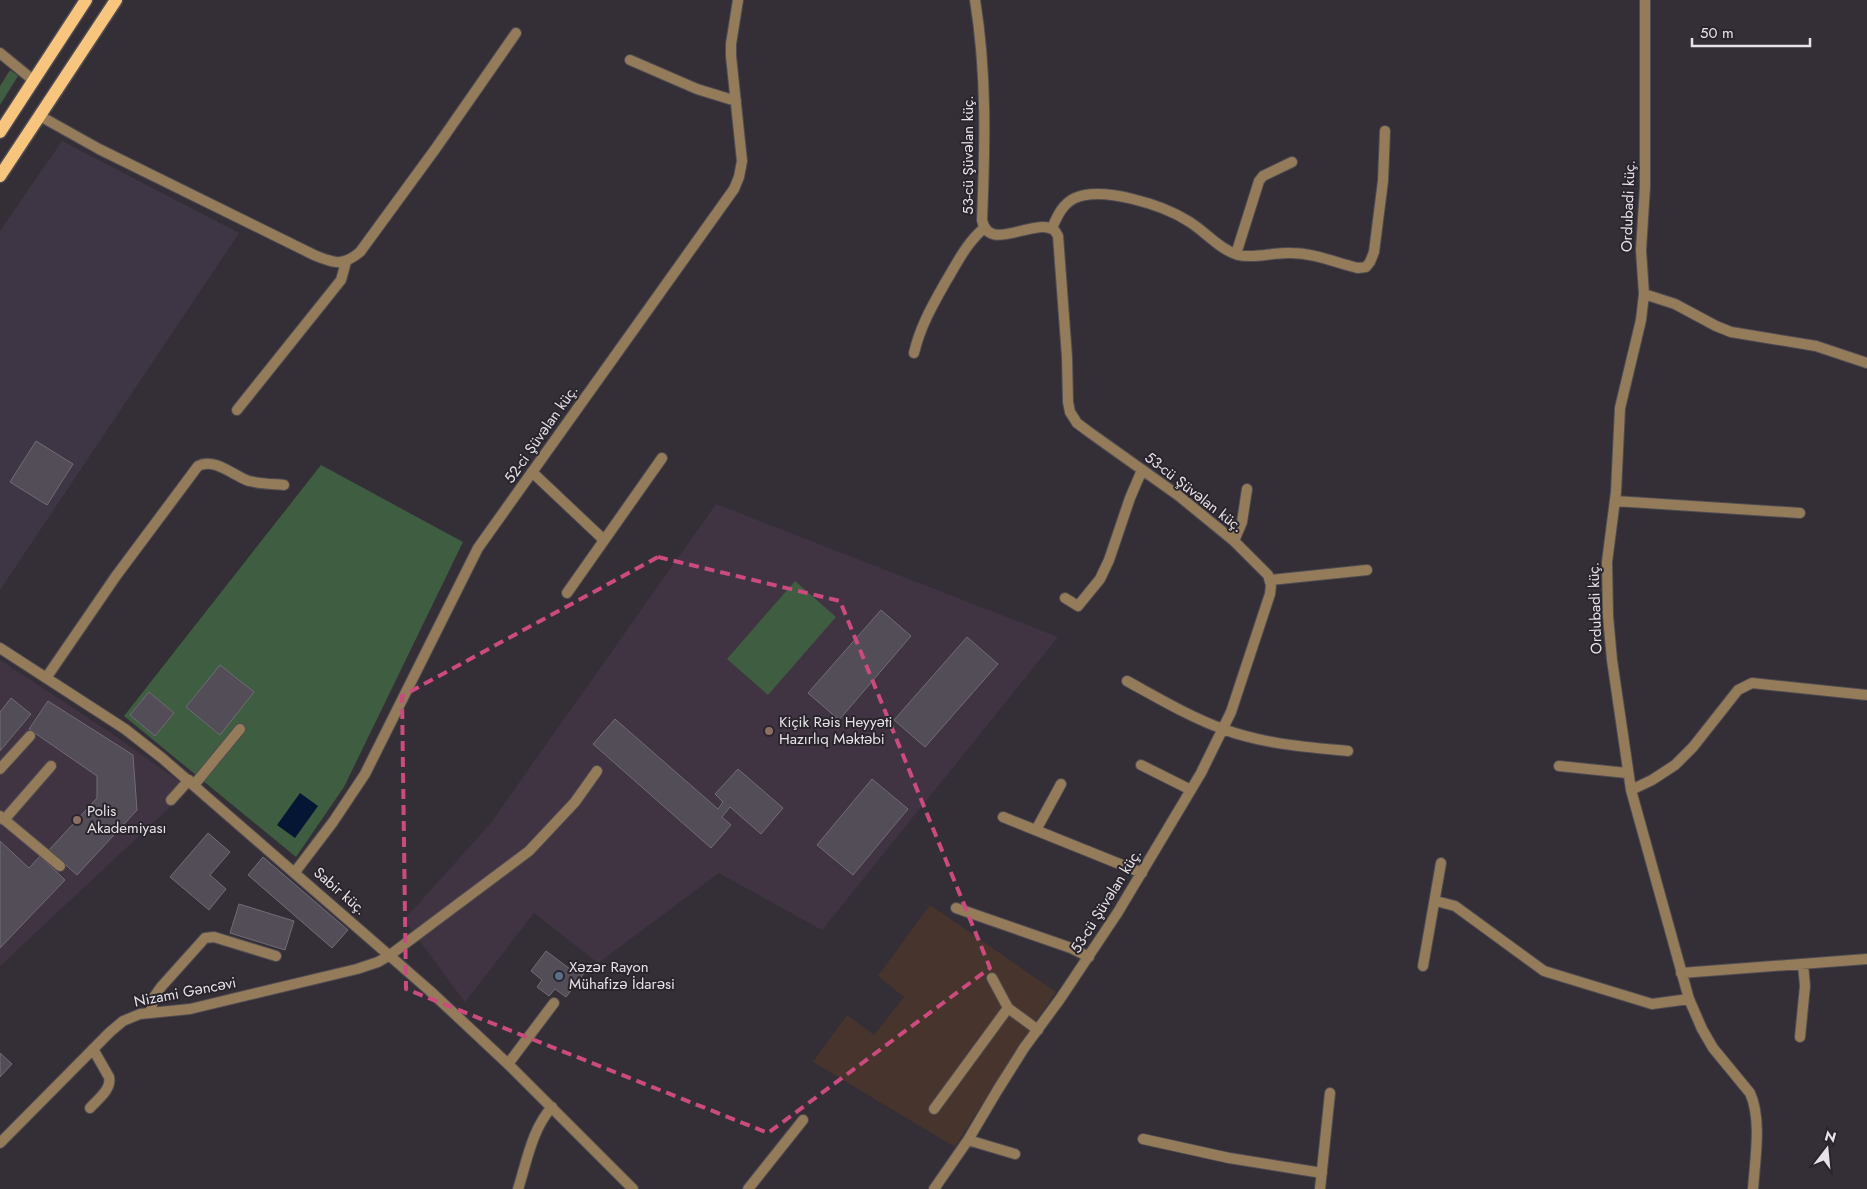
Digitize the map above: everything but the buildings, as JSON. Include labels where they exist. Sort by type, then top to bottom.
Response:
[{"type":"main road","points":[[0,132],[86,0]]},
{"type":"main road","points":[[0,176],[116,0]]},
{"type":"street","name":"52-ci Şüvəlan küç.","points":[[295,872],[333,822],[365,774],[470,563],[488,533],[734,189],[739,177],[742,161],[731,44],[738,0]]},
{"type":"street","name":"53-cü Şüvəlan küç.","points":[[934,1189],[968,1140],[997,1090],[1089,957],[1191,790],[1224,730],[1240,688],[1270,594],[1268,575],[1234,541],[1198,511],[1083,428],[1077,423],[1070,412],[1058,236],[1052,228],[1045,226],[998,234],[988,233],[984,229],[982,220],[984,143],[982,64],[975,0]]},
{"type":"street","name":"Ordubadi küç.","points":[[1645,0],[1645,187],[1641,250],[1644,294],[1641,320],[1620,408],[1615,501],[1606,585],[1612,660],[1630,790],[1689,999],[1702,1029],[1713,1048],[1750,1093],[1754,1102],[1756,1112],[1753,1189]]},
{"type":"street","points":[[237,410],[341,280],[346,262],[360,252],[436,148],[516,33]]},
{"type":"street","points":[[0,53],[33,80]]},
{"type":"street","points":[[630,60],[697,89],[736,101]]},
{"type":"street","points":[[40,116],[99,149],[314,255],[331,261],[346,262]]},
{"type":"street","points":[[1052,228],[1066,204],[1075,198],[1093,194],[1105,195],[1132,200],[1171,211],[1189,221],[1228,251],[1246,257],[1290,253],[1311,254],[1358,268],[1366,267],[1374,252],[1383,181],[1385,131]]},
{"type":"street","points":[[1236,254],[1259,182],[1263,176],[1292,162]]},
{"type":"street","points":[[914,353],[918,334],[926,317],[966,246],[984,229]]},
{"type":"street","points":[[1644,294],[1675,304],[1731,332],[1816,346],[1867,363]]},
{"type":"street","points":[[567,593],[662,458]]},
{"type":"street","points":[[46,678],[116,576],[198,466],[211,464],[246,480],[284,485]]},
{"type":"street","points":[[1066,598],[1078,606],[1100,579],[1109,560],[1132,492],[1142,470]]},
{"type":"street","points":[[532,472],[604,540]]},
{"type":"street","points":[[1234,541],[1242,522],[1247,489]]},
{"type":"street","points":[[1615,501],[1800,512]]},
{"type":"street","points":[[1270,580],[1367,570]]},
{"type":"street","name":"Sabir küç.","points":[[0,648],[139,740],[191,783],[390,955],[508,1064],[634,1189]]},
{"type":"street","points":[[1127,681],[1224,730],[1269,742],[1348,752]]},
{"type":"street","points":[[1630,790],[1652,780],[1675,765],[1693,747],[1738,690],[1752,683],[1867,695]]},
{"type":"street","points":[[171,800],[191,783],[240,729]]},
{"type":"street","points":[[0,769],[30,736]]},
{"type":"street","points":[[1141,765],[1191,790]]},
{"type":"street","points":[[51,766],[2,818],[60,866]]},
{"type":"street","points":[[1559,766],[1627,773]]},
{"type":"street","name":"Nizami Gəncəvi","points":[[0,1143],[93,1049],[122,1021],[130,1017],[190,1009],[358,969],[378,962],[390,955],[529,851],[575,802],[597,771]]},
{"type":"street","points":[[1036,830],[1061,784]]},
{"type":"street","points":[[1003,817],[1142,873]]},
{"type":"street","points":[[1423,966],[1436,901],[1441,863]]},
{"type":"street","points":[[1436,901],[1455,906],[1544,972],[1652,1004],[1689,999]]},
{"type":"street","points":[[956,908],[1071,948],[1089,957]]},
{"type":"street","points":[[150,1013],[154,997],[161,987],[205,938],[214,937],[276,956]]},
{"type":"street","points":[[1681,973],[1867,959]]},
{"type":"street","points":[[1800,1037],[1804,986],[1803,964]]},
{"type":"street","points":[[992,978],[1008,1008],[1038,1030]]},
{"type":"street","points":[[508,1064],[554,1003]]},
{"type":"street","points":[[934,1108],[1008,1008]]},
{"type":"street","points":[[90,1108],[108,1088],[110,1082],[93,1049]]},
{"type":"street","points":[[1320,1189],[1330,1093]]},
{"type":"street","points":[[518,1189],[538,1128],[552,1107]]},
{"type":"street","points":[[748,1189],[803,1120]]},
{"type":"street","points":[[1143,1139],[1220,1156],[1322,1173]]},
{"type":"street","points":[[968,1140],[1015,1154]]},
{"type":"highlighted area","points":[[658,557],[840,601],[990,968],[768,1133],[406,989],[402,696]]},
{"type":"shaded area","points":[[62,141],[239,233],[0,590],[0,231]]},
{"type":"shaded area","name":"Kiçik Rəis Heyyəti Hazırlıq Məktəbi","points":[[716,504],[1058,637],[822,930],[719,873],[598,963],[534,913],[465,1002],[404,920],[490,824]]},
{"type":"shaded area","name":"Polis Akademiyası","points":[[0,660],[108,731],[180,782],[165,801],[171,806],[0,966]]},
{"type":"shaded area","points":[[930,905],[1056,992],[1026,1035],[955,1147],[813,1062],[847,1015],[874,1035],[904,997],[878,976]]},
{"type":"green space","points":[[10,70],[18,76],[0,105],[0,86]]},
{"type":"green space","points":[[321,465],[463,542],[344,787],[296,857],[124,716]]},
{"type":"green space","points":[[795,581],[836,617],[768,695],[727,659]]},
{"type":"water","points":[[300,793],[318,806],[295,838],[277,825]]},
{"type":"place","name":"Kiçik Rəis Heyyəti Hazırlıq Məktəbi","points":[[769,731]]},
{"type":"place","name":"Polis Akademiyası","points":[[77,820]]},
{"type":"place","name":"Xəzər Rayon Mühafizə İdarəsi","points":[[559,976]]}]
